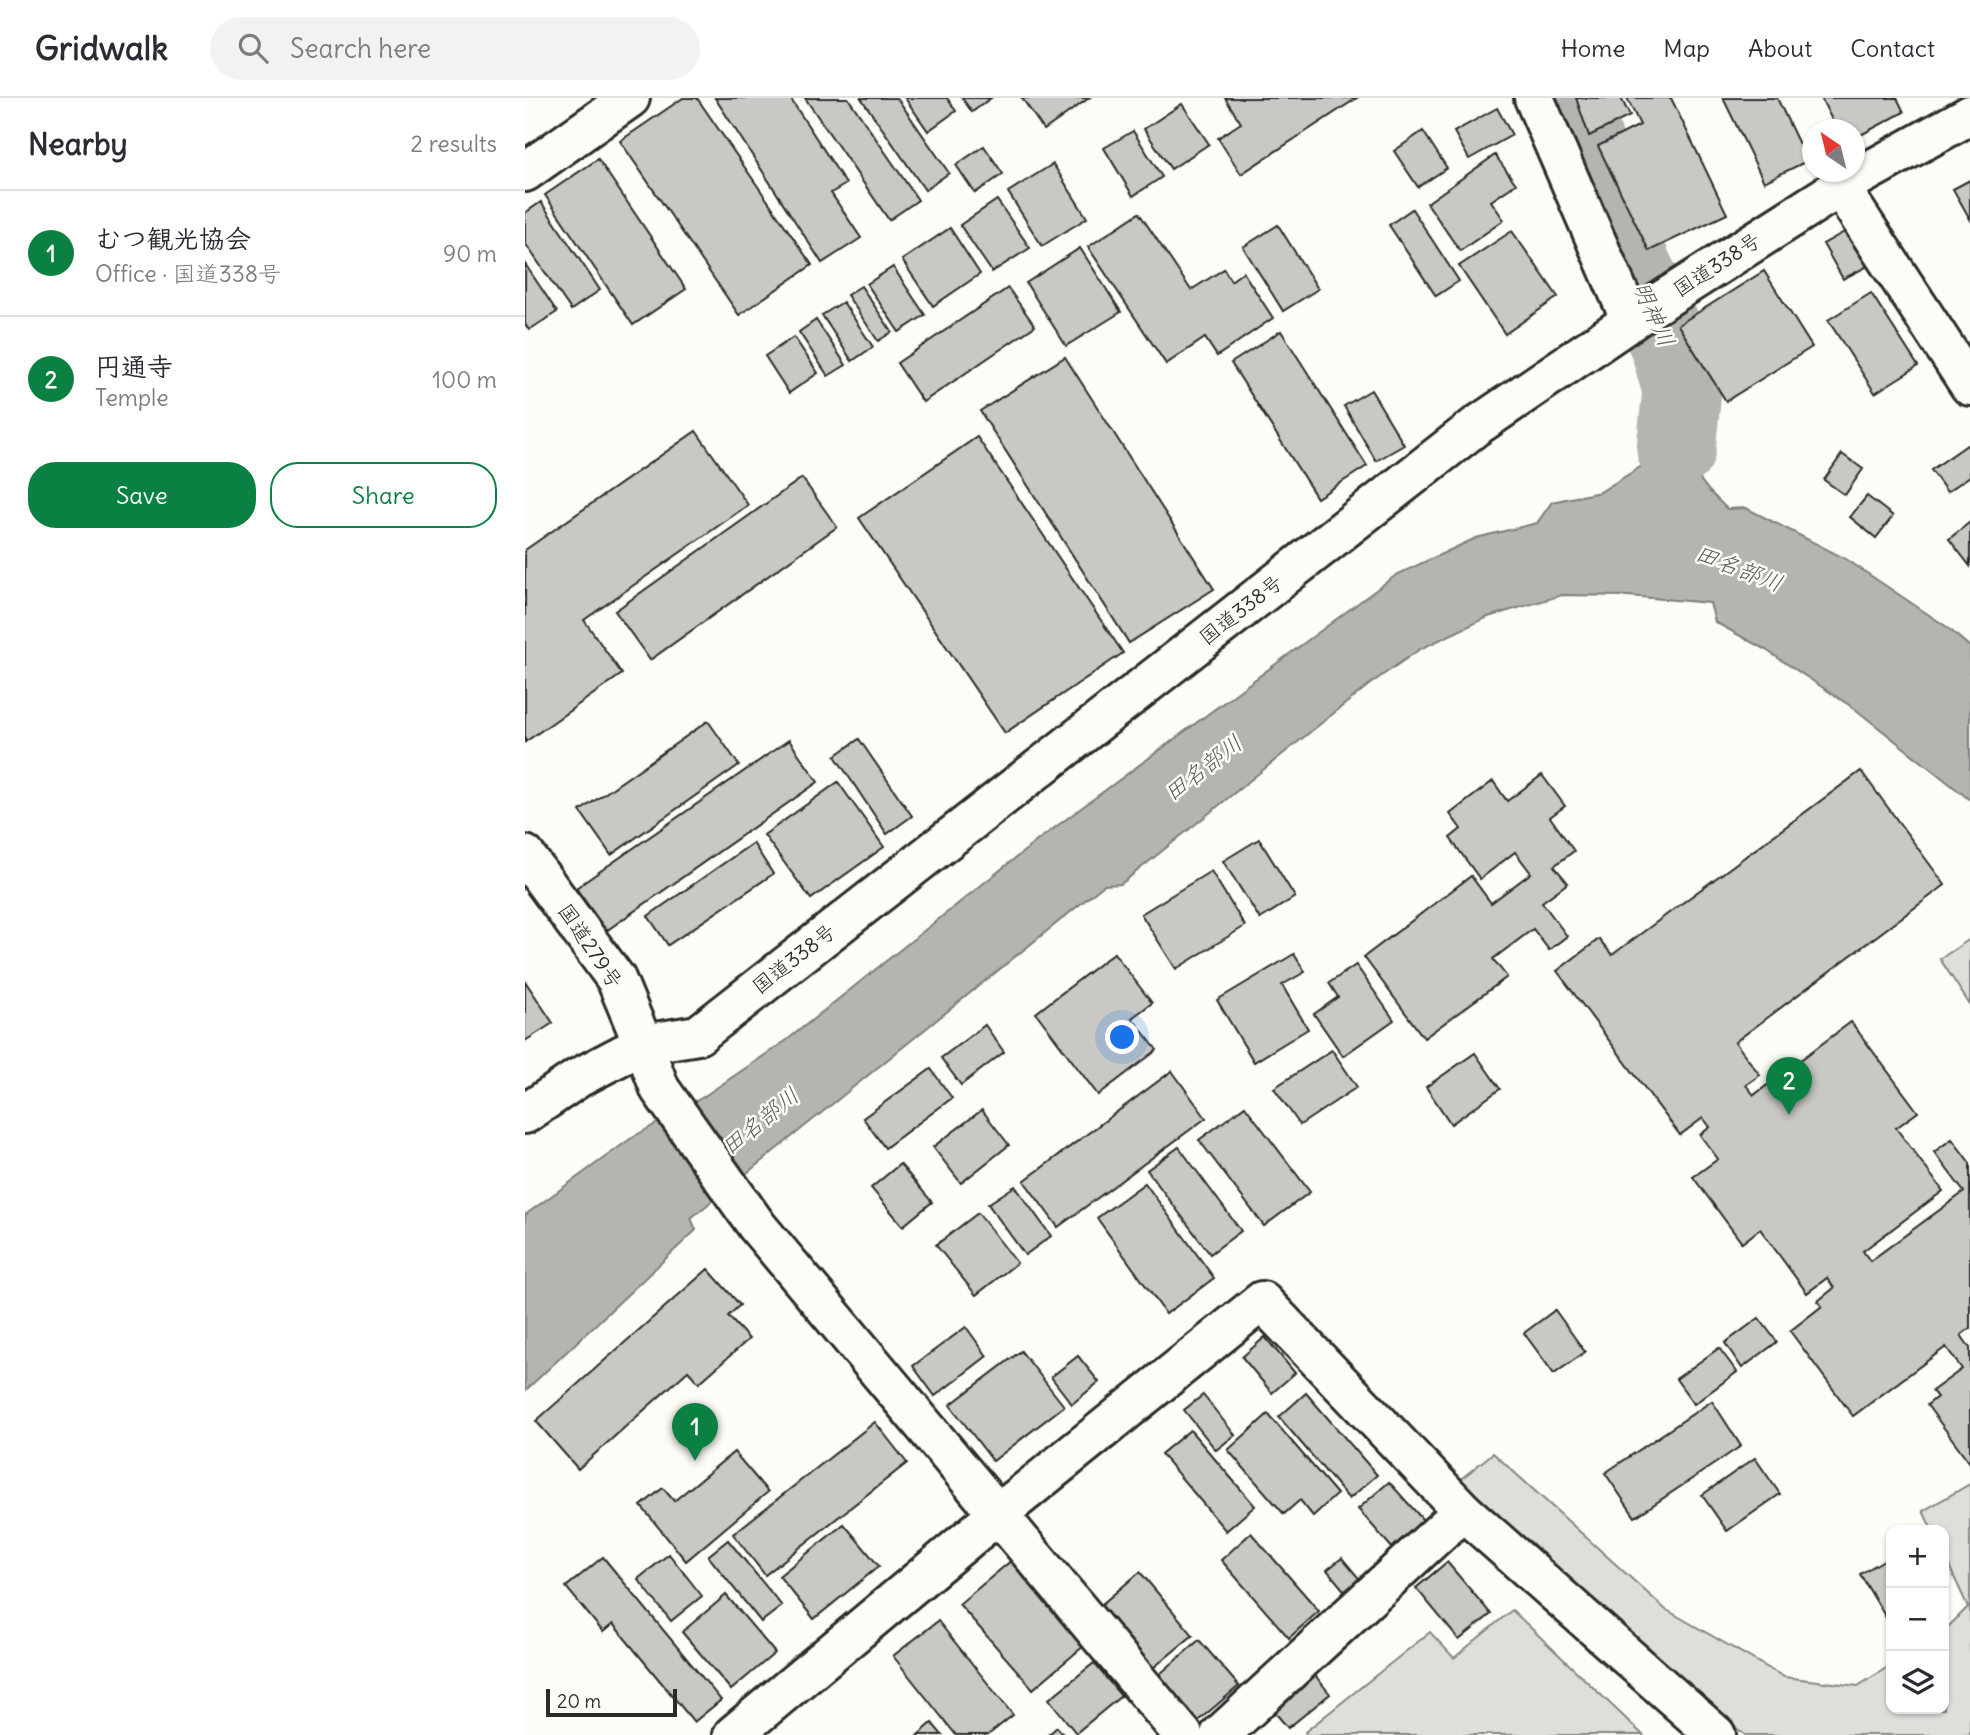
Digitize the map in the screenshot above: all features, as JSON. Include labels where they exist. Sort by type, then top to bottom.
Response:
[{"type":"main road","points":[[525,173],[630,98]]},
{"type":"main road","points":[[1534,98],[1647,310]]},
{"type":"main road","name":"国道338号","points":[[525,1114],[577,1077],[643,1044],[698,1035],[1475,428],[1647,310],[1840,187],[1970,115]]},
{"type":"main road","points":[[1840,187],[1970,386]]},
{"type":"main road","name":"国道279号","points":[[525,855],[616,979],[660,1088],[757,1226],[1183,1735]]},
{"type":"main road","points":[[751,1730],[998,1514],[1262,1301],[1463,1511],[1716,1735]]},
{"type":"main road","points":[[1220,1735],[1463,1511]]},
{"type":"shaded area","points":[[1970,939],[1970,1005],[1940,959]]},
{"type":"shaded area","points":[[1493,1453],[1665,1609],[1784,1677],[1858,1686],[1886,1668],[1886,1714],[1949,1714],[1949,1626],[1968,1607],[1949,1566],[1949,1525],[1930,1525],[1923,1511],[1970,1484],[1970,1735],[1745,1735],[1668,1672],[1531,1542],[1450,1488]]},
{"type":"shaded area","points":[[1512,1610],[1643,1735],[1307,1735],[1305,1732],[1430,1632],[1454,1658]]},
{"type":"water","name":"田名部川","points":[[1681,341],[1704,431],[1690,467],[1710,492],[1727,509],[1746,508],[1846,559],[1947,627],[1970,647],[1970,800],[1855,709],[1766,650],[1715,622],[1710,603],[1628,596],[1562,595],[1488,617],[1420,649],[1370,684],[1121,884],[1104,885],[691,1218],[696,1230],[525,1391],[525,1215],[633,1137],[703,1097],[787,1040],[1038,840],[1396,575],[1476,538],[1537,523],[1552,502],[1600,492],[1645,464],[1663,431],[1672,393],[1658,350]]},
{"type":"building","points":[[683,98],[697,98],[812,265],[739,315],[620,141]]},
{"type":"building","points":[[715,98],[790,98],[846,184],[831,193],[861,238],[822,263]]},
{"type":"building","points":[[805,98],[848,98],[918,200],[889,220]]},
{"type":"building","points":[[861,98],[897,98],[949,173],[925,190]]},
{"type":"building","points":[[905,98],[947,98],[956,111],[928,131]]},
{"type":"building","points":[[962,98],[991,98],[972,112]]},
{"type":"building","points":[[1022,98],[1089,98],[1044,130]]},
{"type":"building","points":[[1225,98],[1357,98],[1241,174],[1218,138],[1241,123]]},
{"type":"building","points":[[1576,98],[1621,98],[1630,116],[1589,136]]},
{"type":"building","points":[[1627,98],[1671,98],[1727,214],[1649,251],[1598,146],[1640,125]]},
{"type":"building","points":[[1723,98],[1777,98],[1802,150],[1802,163],[1764,182]]},
{"type":"building","points":[[1821,98],[1897,98],[1904,112],[1865,133],[1865,119],[1832,119]]},
{"type":"building","points":[[1182,104],[1209,144],[1171,169],[1144,129]]},
{"type":"building","points":[[1497,108],[1512,135],[1469,159],[1454,132]]},
{"type":"building","points":[[1133,131],[1162,177],[1133,196],[1104,148]]},
{"type":"building","points":[[1423,131],[1447,168],[1418,187],[1394,151]]},
{"type":"building","points":[[984,146],[1003,174],[975,193],[956,165]]},
{"type":"building","points":[[1495,155],[1516,184],[1491,201],[1504,220],[1460,251],[1427,203]]},
{"type":"building","points":[[598,159],[686,289],[633,325],[545,195]]},
{"type":"building","points":[[1053,164],[1087,218],[1042,246],[1008,192]]},
{"type":"building","points":[[1970,180],[1970,219],[1953,189]]},
{"type":"building","points":[[997,200],[1030,248],[992,272],[960,225]]},
{"type":"building","points":[[541,202],[600,290],[571,310],[525,243],[525,213]]},
{"type":"building","points":[[1412,209],[1459,281],[1436,296],[1389,225]]},
{"type":"building","points":[[1139,213],[1191,290],[1224,269],[1231,281],[1243,272],[1273,318],[1217,356],[1205,338],[1166,364],[1088,247]]},
{"type":"building","points":[[1278,225],[1318,289],[1283,311],[1243,247]]},
{"type":"building","points":[[950,228],[980,274],[933,306],[902,260]]},
{"type":"building","points":[[1848,230],[1868,266],[1843,279],[1823,244]]},
{"type":"building","points":[[1512,231],[1558,297],[1505,334],[1459,266]]},
{"type":"building","points":[[1080,248],[1121,312],[1066,346],[1026,283]]},
{"type":"building","points":[[525,264],[557,312],[529,330],[525,324]]},
{"type":"building","points":[[893,267],[925,315],[899,332],[867,284]]},
{"type":"building","points":[[1764,271],[1812,347],[1726,401],[1678,325]]},
{"type":"building","points":[[861,286],[892,332],[878,341],[847,295]]},
{"type":"building","points":[[1008,288],[1035,326],[923,402],[897,363]]},
{"type":"building","points":[[1871,293],[1918,366],[1875,393],[1828,320]]},
{"type":"building","points":[[843,302],[873,347],[852,361],[822,315]]},
{"type":"building","points":[[816,320],[846,365],[828,376],[799,332]]},
{"type":"building","points":[[1281,331],[1367,466],[1317,498],[1231,363]]},
{"type":"building","points":[[794,337],[818,373],[789,393],[765,356]]},
{"type":"building","points":[[1065,357],[1214,589],[1129,643],[980,411]]},
{"type":"building","points":[[1371,390],[1404,445],[1376,461],[1344,406]]},
{"type":"building","points":[[696,431],[748,505],[584,620],[622,674],[525,742],[525,550]]},
{"type":"building","points":[[977,437],[1123,653],[1005,733],[859,518]]},
{"type":"building","points":[[1967,445],[1970,450],[1970,476],[1947,492],[1931,470]]},
{"type":"building","points":[[1842,454],[1863,469],[1845,495],[1824,480]]},
{"type":"building","points":[[802,478],[837,527],[650,660],[615,611]]},
{"type":"building","points":[[1867,496],[1893,516],[1876,538],[1850,517]]},
{"type":"building","points":[[1970,522],[1970,566],[1949,539]]},
{"type":"building","points":[[708,721],[739,765],[611,855],[580,811]]},
{"type":"building","points":[[859,739],[912,816],[887,834],[835,756]]},
{"type":"building","points":[[789,740],[818,782],[606,931],[576,888]]},
{"type":"building","points":[[1861,771],[1945,885],[1735,1042],[1760,1075],[1746,1085],[1754,1095],[1851,1022],[1918,1112],[1896,1128],[1943,1191],[1863,1251],[1870,1261],[1964,1192],[1934,1152],[1952,1139],[1970,1163],[1970,1328],[1961,1335],[1970,1348],[1970,1463],[1927,1405],[1937,1397],[1932,1391],[1962,1369],[1946,1347],[1853,1416],[1790,1331],[1822,1306],[1818,1301],[1834,1288],[1827,1278],[1807,1293],[1760,1229],[1742,1243],[1693,1177],[1718,1159],[1700,1135],[1710,1127],[1703,1118],[1680,1135],[1557,971],[1599,939],[1612,955]]},
{"type":"building","points":[[1542,775],[1565,806],[1550,817],[1574,851],[1554,866],[1568,883],[1542,902],[1567,936],[1549,950],[1533,929],[1493,959],[1507,977],[1424,1038],[1364,957],[1471,876],[1491,903],[1531,873],[1515,852],[1480,879],[1450,838],[1461,829],[1450,814],[1493,781],[1507,801]]},
{"type":"building","points":[[838,782],[884,847],[811,899],[764,835]]},
{"type":"building","points":[[1259,839],[1295,897],[1260,919],[1223,861]]},
{"type":"building","points":[[753,843],[773,874],[668,945],[648,916]]},
{"type":"building","points":[[1211,871],[1245,926],[1176,969],[1141,914]]},
{"type":"building","points":[[1114,953],[1152,1003],[1132,1018],[1157,1050],[1098,1095],[1036,1013]]},
{"type":"building","points":[[1294,954],[1305,972],[1282,985],[1308,1029],[1254,1062],[1217,1000]]},
{"type":"building","points":[[1356,965],[1394,1020],[1343,1056],[1314,1014],[1338,997],[1329,983]]},
{"type":"building","points":[[525,981],[553,1023],[525,1041]]},
{"type":"building","points":[[985,1025],[1004,1052],[961,1085],[941,1058]]},
{"type":"building","points":[[1332,1050],[1357,1087],[1300,1125],[1274,1088]]},
{"type":"building","points":[[1475,1053],[1500,1089],[1451,1124],[1426,1087]]},
{"type":"building","points":[[931,1069],[952,1098],[885,1148],[863,1118]]},
{"type":"building","points":[[1172,1071],[1206,1118],[1058,1227],[1024,1181]]},
{"type":"building","points":[[1245,1106],[1310,1192],[1264,1226],[1199,1140]]},
{"type":"building","points":[[982,1110],[1009,1145],[961,1183],[933,1147]]},
{"type":"building","points":[[1179,1147],[1241,1231],[1210,1254],[1147,1170]]},
{"type":"building","points":[[900,1164],[932,1202],[903,1226],[871,1188]]},
{"type":"building","points":[[1145,1183],[1214,1278],[1166,1314],[1097,1218]]},
{"type":"building","points":[[1015,1186],[1051,1236],[1025,1255],[988,1204]]},
{"type":"building","points":[[978,1213],[1017,1263],[976,1295],[936,1245]]},
{"type":"building","points":[[708,1269],[740,1305],[728,1316],[749,1339],[699,1383],[688,1371],[578,1469],[536,1421]]},
{"type":"building","points":[[1555,1310],[1585,1352],[1554,1374],[1524,1333]]},
{"type":"building","points":[[1759,1318],[1777,1342],[1742,1368],[1725,1343]]},
{"type":"building","points":[[966,1327],[987,1356],[935,1396],[913,1366]]},
{"type":"building","points":[[1265,1337],[1295,1373],[1272,1393],[1242,1357]]},
{"type":"building","points":[[1719,1348],[1737,1372],[1694,1404],[1676,1379]]},
{"type":"building","points":[[1021,1351],[1064,1406],[993,1461],[950,1405]]},
{"type":"building","points":[[1078,1356],[1099,1382],[1072,1404],[1051,1377]]},
{"type":"building","points":[[1306,1393],[1377,1475],[1349,1499],[1279,1417]]},
{"type":"building","points":[[1203,1395],[1235,1435],[1216,1450],[1184,1410]]},
{"type":"building","points":[[1712,1401],[1741,1446],[1635,1517],[1605,1473]]},
{"type":"building","points":[[1268,1414],[1337,1494],[1313,1516],[1300,1500],[1284,1514],[1228,1450]]},
{"type":"building","points":[[875,1422],[907,1463],[765,1575],[733,1534]]},
{"type":"building","points":[[1190,1430],[1255,1506],[1226,1531],[1161,1454]]},
{"type":"building","points":[[734,1452],[768,1492],[686,1561],[641,1506],[663,1488],[674,1501]]},
{"type":"building","points":[[1755,1458],[1780,1494],[1727,1531],[1702,1495]]},
{"type":"building","points":[[1389,1482],[1424,1521],[1393,1549],[1358,1509]]},
{"type":"building","points":[[844,1524],[879,1566],[814,1619],[779,1576]]},
{"type":"building","points":[[1251,1533],[1319,1611],[1289,1638],[1221,1560]]},
{"type":"building","points":[[728,1540],[782,1606],[761,1622],[708,1556]]},
{"type":"building","points":[[669,1554],[702,1596],[671,1621],[638,1579]]},
{"type":"building","points":[[603,1557],[721,1700],[694,1722],[613,1624],[603,1632],[566,1587]]},
{"type":"building","points":[[1342,1558],[1362,1582],[1347,1594],[1327,1570]]},
{"type":"building","points":[[1012,1560],[1085,1645],[1033,1689],[959,1604]]},
{"type":"building","points":[[1884,1560],[1886,1618],[1860,1574]]},
{"type":"building","points":[[1447,1562],[1491,1614],[1459,1640],[1416,1588]]},
{"type":"building","points":[[1140,1572],[1193,1635],[1153,1668],[1101,1605]]},
{"type":"building","points":[[726,1595],[775,1653],[731,1690],[682,1632]]},
{"type":"building","points":[[938,1621],[1013,1715],[988,1735],[956,1735],[893,1656]]},
{"type":"building","points":[[1199,1640],[1239,1686],[1192,1726],[1153,1680]]},
{"type":"building","points":[[1094,1663],[1121,1696],[1076,1733],[1049,1699]]},
{"type":"building","points":[[1314,1674],[1330,1694],[1288,1728],[1272,1709]]},
{"type":"building","points":[[932,1723],[942,1735],[918,1735]]},
{"type":"building","points":[[1057,1727],[1064,1735],[1048,1735]]},
{"type":"waterway","name":"明神川","points":[[1567,98],[1631,264],[1669,344],[1682,390],[1676,449]]},
{"type":"place","name":"円通寺","points":[[1789,1115]]},
{"type":"place","name":"むつ観光協会","points":[[695,1461]]}]
